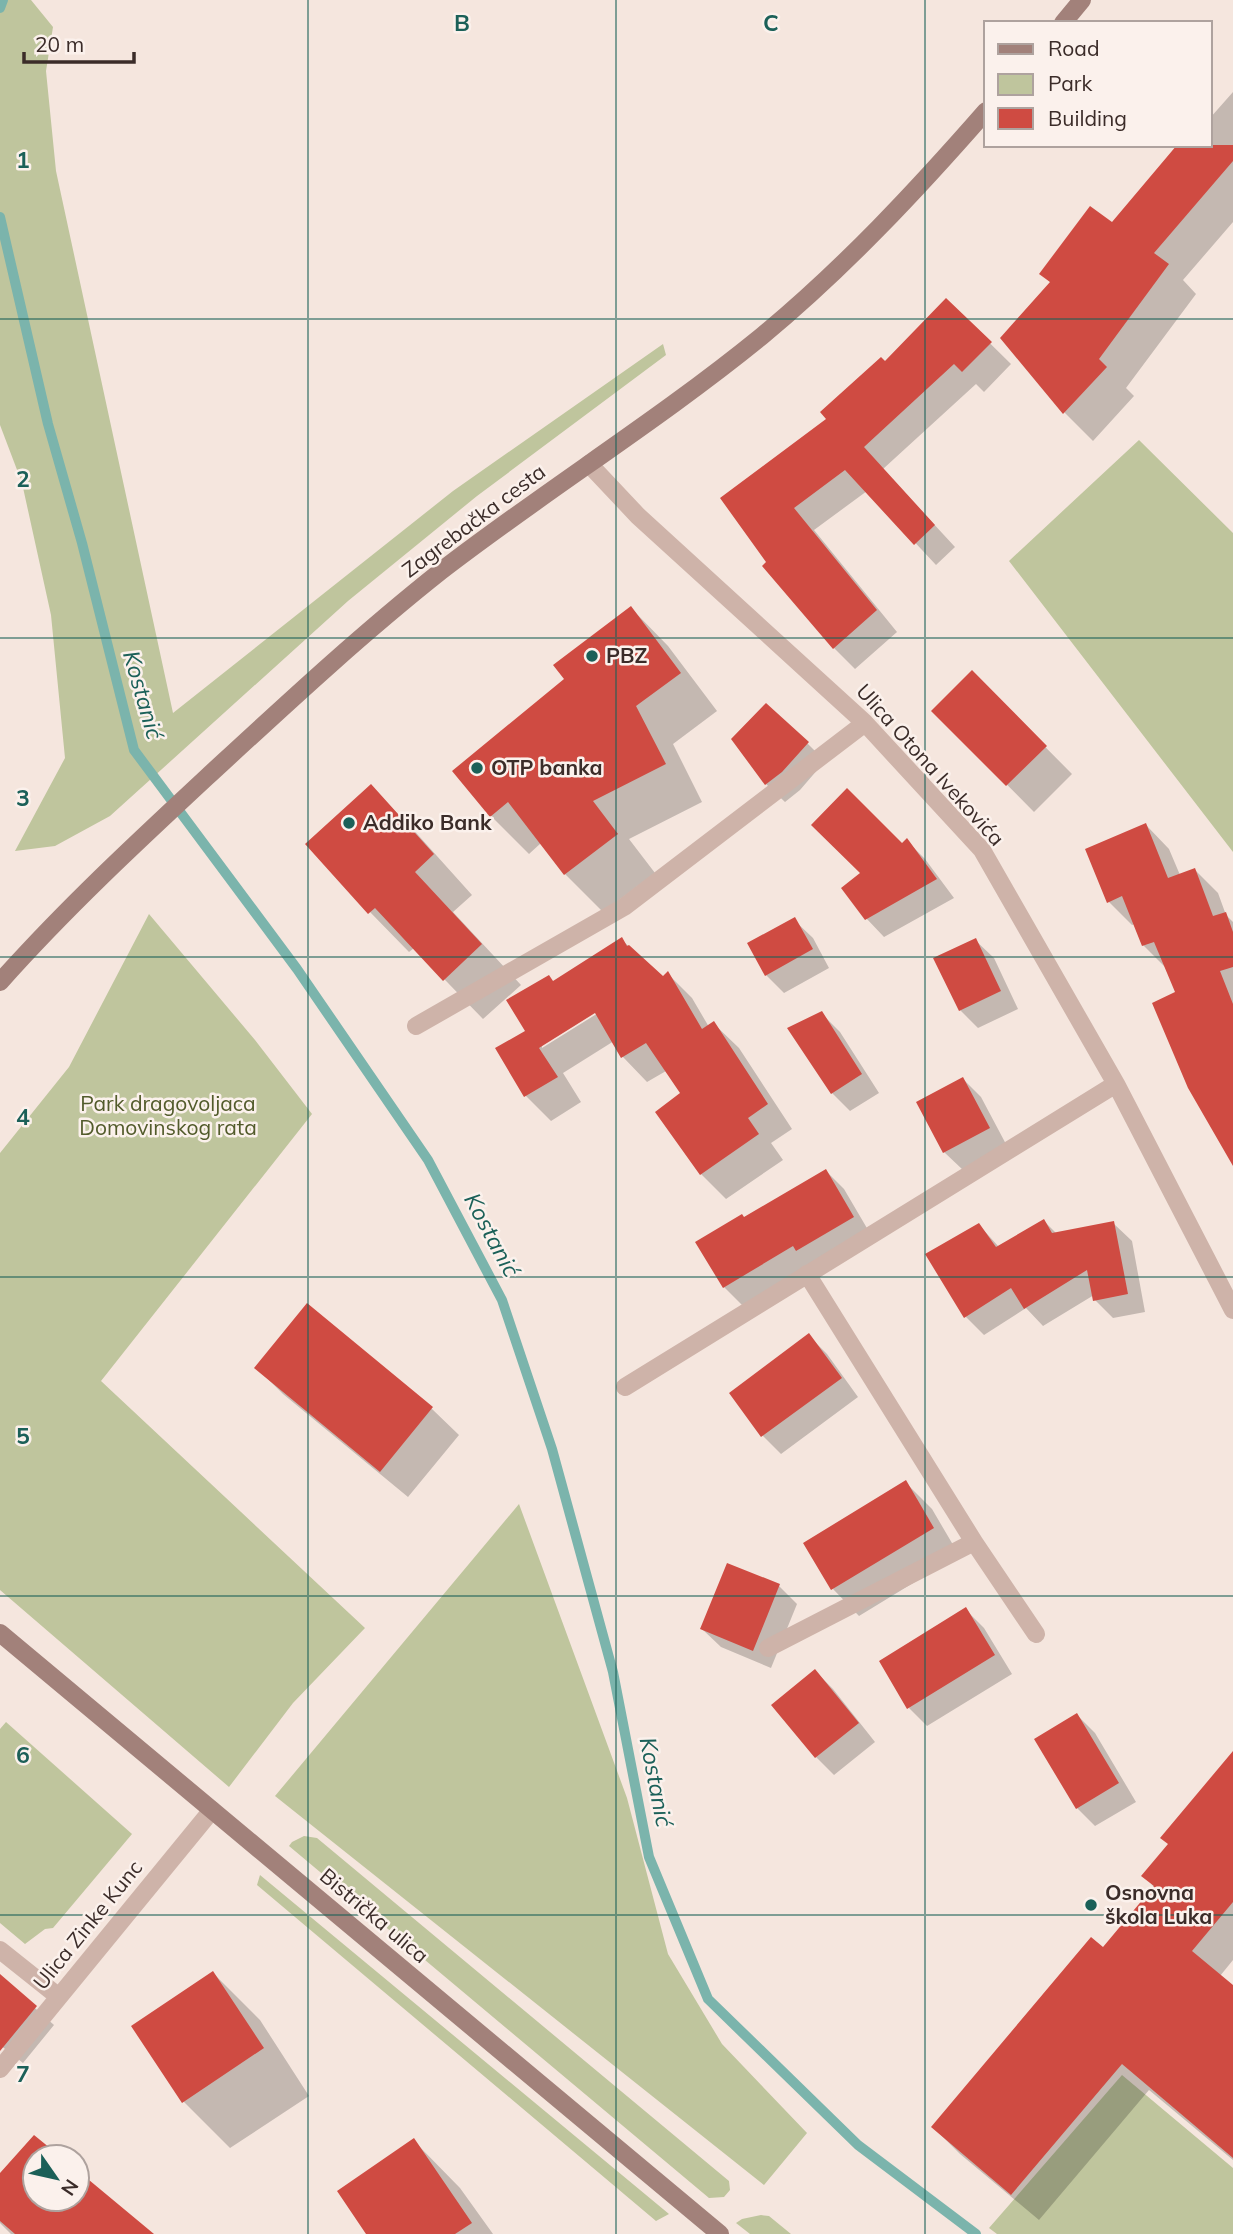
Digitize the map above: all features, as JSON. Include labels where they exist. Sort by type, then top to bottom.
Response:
[{"type":"main road","points":[[1065,21],[1082,0]]},
{"type":"main road","name":"Zagrebačka cesta","points":[[0,982],[92,885],[357,639],[443,570],[691,391],[761,336],[878,230],[984,113]]},
{"type":"main road","name":"Bistrička ulica","points":[[0,1633],[720,2234]]},
{"type":"street","name":"Ulica Otona Ivekovića","points":[[589,464],[638,516],[865,723],[982,850],[1116,1084],[1233,1310]]},
{"type":"street","points":[[416,1026],[624,907],[865,723]]},
{"type":"street","points":[[625,1387],[1116,1084]]},
{"type":"street","points":[[807,1273],[974,1542],[1036,1634]]},
{"type":"street","points":[[768,1648],[974,1542]]},
{"type":"street","name":"Ulica Zinke Kunc","points":[[0,2069],[212,1810]]},
{"type":"street","points":[[0,1950],[59,1997]]},
{"type":"green space","points":[[0,0],[31,0],[53,27],[46,71],[56,171],[173,713],[453,491],[663,344],[666,355],[477,496],[348,601],[110,816],[55,846],[15,851],[65,758],[51,615],[22,483],[0,425]]},
{"type":"green space","points":[[1139,440],[1233,533],[1233,852],[1009,561]]},
{"type":"green space","name":"Park dragovoljaca Domovinskog rata","points":[[149,914],[255,1040],[312,1114],[101,1381],[365,1628],[293,1703],[229,1787],[0,1590],[0,1153],[69,1067]]},
{"type":"green space","points":[[519,1504],[627,1798],[668,1954],[722,2044],[807,2133],[764,2185],[275,1796]]},
{"type":"green space","points":[[6,1722],[132,1834],[53,1928],[45,1929],[25,1944],[0,1923],[0,1729]]},
{"type":"green space","points":[[304,1836],[317,1838],[729,2181],[730,2190],[724,2197],[709,2198],[289,1846]]},
{"type":"green space","points":[[260,1875],[669,2214],[656,2221],[257,1885]]},
{"type":"green space","points":[[1122,2075],[1233,2168],[1233,2234],[997,2234],[989,2228]]},
{"type":"green space","points":[[761,2215],[769,2216],[791,2234],[750,2234],[736,2223]]},
{"type":"building","points":[[1233,145],[1233,161],[1154,253],[1169,264],[1099,359],[1107,367],[1063,414],[1000,338],[1050,282],[1039,274],[1090,206],[1112,222],[1175,147]]},
{"type":"building","points":[[946,298],[992,342],[962,372],[954,364],[864,447],[935,525],[914,545],[845,470],[794,508],[877,610],[833,649],[762,566],[766,562],[720,498],[826,419],[820,412],[881,357],[885,361]]},
{"type":"building","points":[[631,606],[681,673],[636,706],[666,764],[593,801],[618,834],[564,875],[508,802],[490,817],[452,771],[564,679],[553,665]]},
{"type":"building","points":[[972,670],[1047,746],[1006,786],[931,711]]},
{"type":"building","points":[[766,703],[809,742],[782,772],[765,785],[731,739]]},
{"type":"building","points":[[371,784],[434,854],[415,872],[482,944],[443,981],[375,908],[368,914],[305,844]]},
{"type":"building","points":[[847,788],[902,843],[907,838],[937,879],[865,920],[841,888],[860,873],[811,825]]},
{"type":"building","points":[[1146,823],[1168,878],[1195,868],[1213,916],[1226,912],[1233,932],[1233,967],[1220,971],[1233,1004],[1233,1166],[1188,1088],[1152,1003],[1175,992],[1154,942],[1142,946],[1122,896],[1107,903],[1085,849]]},
{"type":"building","points":[[795,917],[813,949],[765,976],[747,943]]},
{"type":"building","points":[[622,937],[627,946],[663,976],[668,971],[702,1029],[714,1021],[768,1104],[748,1118],[759,1134],[700,1175],[655,1112],[680,1093],[646,1043],[621,1058],[595,1013],[539,1048],[558,1077],[524,1097],[495,1048],[525,1031],[506,1000],[549,975],[553,981]]},
{"type":"building","points":[[976,938],[1001,991],[959,1011],[933,958]]},
{"type":"building","points":[[822,1011],[862,1074],[831,1094],[787,1028]]},
{"type":"building","points":[[963,1077],[990,1128],[943,1153],[916,1102]]},
{"type":"building","points":[[826,1169],[854,1217],[796,1251],[793,1246],[723,1288],[695,1242]]},
{"type":"building","points":[[1044,1219],[1052,1233],[1114,1221],[1128,1294],[1093,1301],[1087,1270],[1024,1309],[1011,1288],[964,1318],[925,1254],[979,1223],[996,1247]]},
{"type":"building","points":[[307,1303],[433,1407],[380,1472],[254,1368]]},
{"type":"building","points":[[809,1333],[842,1378],[761,1437],[729,1393]]},
{"type":"building","points":[[906,1480],[934,1528],[831,1590],[803,1543]]},
{"type":"building","points":[[727,1563],[780,1584],[753,1651],[700,1629]]},
{"type":"building","points":[[966,1607],[995,1655],[907,1709],[879,1661]]},
{"type":"building","points":[[815,1669],[859,1723],[815,1758],[771,1705]]},
{"type":"building","points":[[1077,1713],[1119,1783],[1076,1809],[1034,1739]]},
{"type":"building","points":[[1233,1751],[1233,1902],[1192,1951],[1233,1985],[1233,2158],[1122,2064],[1011,2195],[931,2127],[1091,1937],[1103,1947],[1154,1886],[1141,1876],[1168,1844],[1160,1838]]},
{"type":"building","points":[[213,1971],[264,2048],[182,2103],[131,2026]]},
{"type":"building","points":[[0,1974],[37,2006],[0,2051]]},
{"type":"building","points":[[34,2135],[44,2143],[27,2143]]},
{"type":"building","points":[[414,2138],[472,2223],[455,2234],[366,2234],[337,2191]]},
{"type":"building","points":[[21,2150],[21,2213],[91,2213],[91,2182],[154,2234],[15,2234],[0,2221],[0,2173]]},
{"type":"waterway","name":"Kostanić","points":[[0,8],[3,0]]},
{"type":"waterway","name":"Kostanić","points":[[0,217],[48,424],[82,543],[134,750],[297,969],[428,1160],[502,1300],[552,1449],[613,1672],[649,1857],[708,1999],[858,2145],[976,2234]]},
{"type":"place","name":"PBZ","points":[[592,656]]},
{"type":"place","name":"OTP banka","points":[[477,768]]},
{"type":"place","name":"Addiko Bank","points":[[349,823]]},
{"type":"place","name":"Osnovna škola Luka","points":[[1091,1905]]}]
